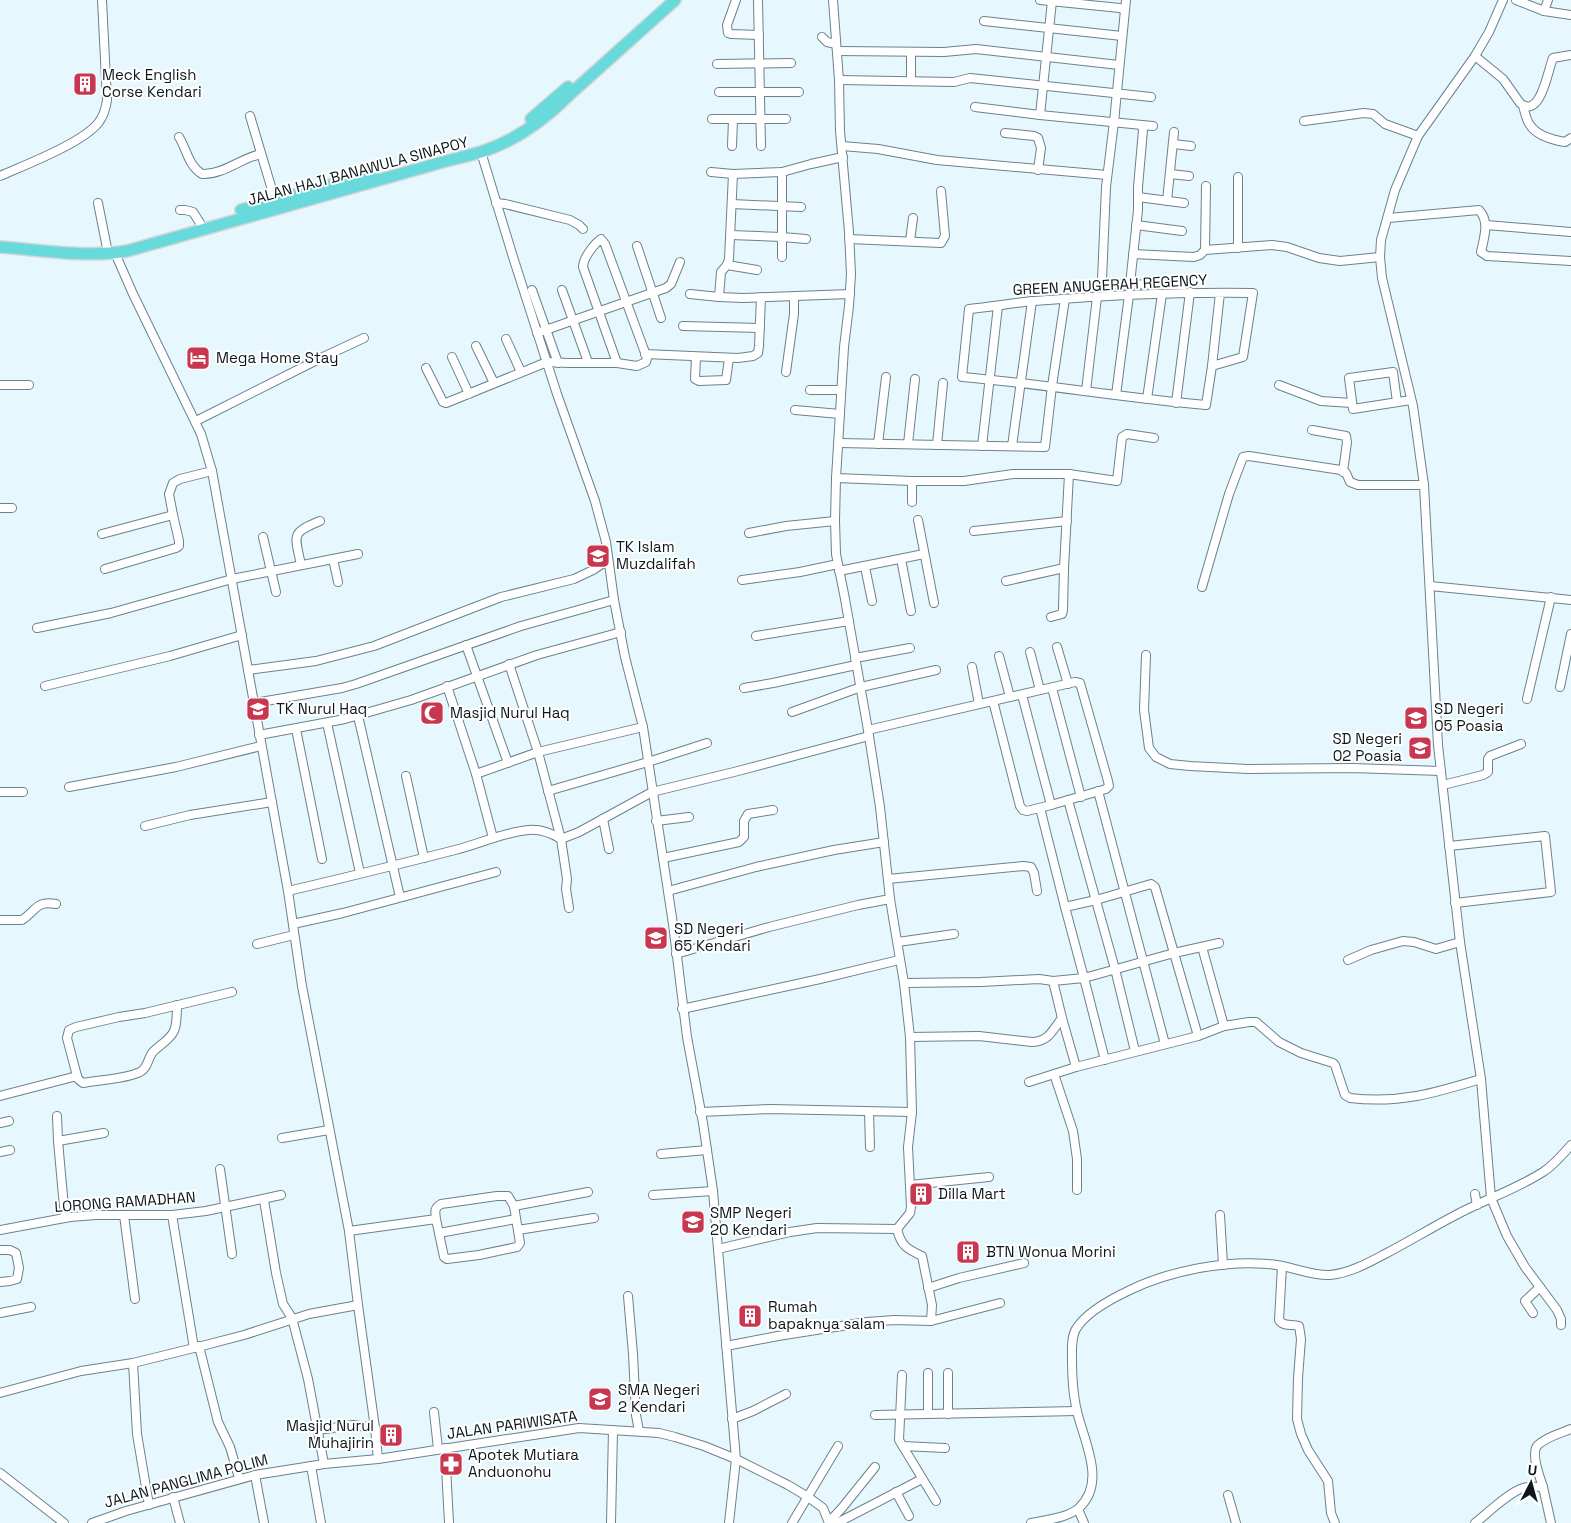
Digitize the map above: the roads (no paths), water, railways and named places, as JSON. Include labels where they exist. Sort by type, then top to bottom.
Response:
[{"type":"highway","name":"JALAN HAJI BANAWULA SINAPOY","points":[[135,246],[200,223],[275,200],[505,139],[534,117],[665,0]]},
{"type":"highway","name":"JALAN HAJI BANAWULA SINAPOY","points":[[0,247],[72,253],[135,246],[481,152],[534,126],[552,112],[675,0]]},
{"type":"highway","name":"JALAN HAJI BANAWULA SINAPOY","points":[[0,241],[111,250]]},
{"type":"street","points":[[0,176],[62,148],[83,136],[99,122],[106,109],[107,100],[102,0]]},
{"type":"street","points":[[736,0],[727,25],[728,33],[759,35]]},
{"type":"street","points":[[758,0],[761,146]]},
{"type":"street","points":[[833,0],[849,239],[850,294],[841,390],[835,521],[838,568],[875,770],[890,899],[904,983],[910,1037],[912,1112],[908,1147],[910,1213],[897,1229]]},
{"type":"street","points":[[1040,0],[1120,8],[1124,10]]},
{"type":"street","points":[[1126,0],[1107,175],[1102,280],[1104,284],[1184,285]]},
{"type":"street","points":[[1503,0],[1489,32],[1475,56],[1418,136],[1395,190],[1381,240],[1380,257],[1382,278],[1411,400],[1424,485],[1438,745],[1460,942],[1481,1079],[1491,1198],[1507,1236],[1525,1267],[1558,1310],[1561,1324]]},
{"type":"street","points":[[1516,0],[1544,11],[1571,16]]},
{"type":"street","points":[[1544,11],[1548,0]]},
{"type":"street","points":[[1040,115],[1052,1]]},
{"type":"street","points":[[984,21],[1122,36]]},
{"type":"street","points":[[822,37],[837,47],[912,52],[956,52],[976,49],[1119,65]]},
{"type":"street","points":[[911,82],[912,52]]},
{"type":"street","points":[[1523,106],[1530,106],[1536,102],[1543,89],[1553,58],[1571,55]]},
{"type":"street","points":[[1475,56],[1503,79],[1514,97],[1523,106],[1530,126],[1544,137],[1554,141],[1565,142],[1571,138]]},
{"type":"street","points":[[717,64],[791,63]]},
{"type":"street","points":[[839,80],[954,82],[970,78],[1150,97]]},
{"type":"street","points":[[719,92],[799,92]]},
{"type":"street","points":[[974,107],[1153,126]]},
{"type":"street","points":[[1304,121],[1364,113],[1373,114],[1384,124],[1418,136]]},
{"type":"street","points":[[250,116],[275,200]]},
{"type":"street","points":[[712,119],[786,119]]},
{"type":"street","points":[[732,146],[733,120]]},
{"type":"street","points":[[1130,284],[1134,254],[1142,125]]},
{"type":"street","points":[[1167,201],[1174,132]]},
{"type":"street","points":[[1005,133],[1038,138],[1041,148],[1038,170]]},
{"type":"street","points":[[179,137],[185,146],[190,162],[202,174],[221,171],[248,157],[261,154]]},
{"type":"street","points":[[1172,144],[1191,146]]},
{"type":"street","points":[[842,146],[878,149],[937,160],[1107,175]]},
{"type":"street","points":[[481,152],[496,203],[541,331],[558,363]]},
{"type":"street","points":[[711,172],[733,174],[782,172],[843,158]]},
{"type":"street","points":[[782,172],[782,257]]},
{"type":"street","points":[[719,297],[721,272],[729,259],[733,174]]},
{"type":"street","points":[[1170,174],[1189,176]]},
{"type":"street","points":[[1238,177],[1238,248]]},
{"type":"street","points":[[1206,186],[1206,250]]},
{"type":"street","points":[[849,239],[939,244],[945,236],[941,191]]},
{"type":"street","points":[[1138,197],[1184,203]]},
{"type":"street","points":[[98,203],[111,250],[202,434],[212,471],[288,892],[328,1130],[349,1231],[378,1459]]},
{"type":"street","points":[[496,203],[570,220],[583,229]]},
{"type":"street","points":[[732,204],[801,207]]},
{"type":"street","points":[[180,210],[192,212],[200,223]]},
{"type":"street","points":[[1388,218],[1479,210],[1483,215],[1486,225],[1481,252],[1487,256],[1571,261]]},
{"type":"street","points":[[910,241],[913,218]]},
{"type":"street","points":[[1136,225],[1182,231]]},
{"type":"street","points":[[1486,225],[1571,232]]},
{"type":"street","points":[[731,234],[806,239]]},
{"type":"street","points":[[426,368],[444,403],[448,403],[547,362],[641,365],[647,360],[627,301],[605,244],[601,239],[595,244],[583,264],[617,364]]},
{"type":"street","points":[[1134,254],[1194,257],[1206,250],[1272,245],[1287,247],[1319,258],[1340,260],[1380,257]]},
{"type":"street","points":[[637,246],[661,318]]},
{"type":"street","points":[[541,331],[666,288],[672,284],[680,262]]},
{"type":"street","points":[[727,265],[757,270]]},
{"type":"street","points":[[532,290],[547,362],[595,501],[606,542],[614,600],[643,727],[668,891],[682,1009],[713,1191],[736,1459],[729,1523]]},
{"type":"street","points":[[562,290],[588,362]]},
{"type":"street","points":[[1176,402],[1190,292]]},
{"type":"street","name":"GREEN ANUGERAH REGENCY","points":[[990,379],[962,377],[969,309],[1032,301],[1129,295],[1190,292],[1253,294],[1243,357],[1212,366]]},
{"type":"street","points":[[990,379],[1206,405],[1220,293]]},
{"type":"street","points":[[690,294],[743,298],[850,294]]},
{"type":"street","points":[[1147,399],[1162,294]]},
{"type":"street","points":[[1116,395],[1129,295]]},
{"type":"street","points":[[645,354],[729,358],[754,356],[758,353],[760,346],[761,297]]},
{"type":"street","points":[[786,372],[794,314],[794,297]]},
{"type":"street","points":[[1086,391],[1096,297]]},
{"type":"street","points":[[839,443],[1045,447],[1065,299]]},
{"type":"street","points":[[1012,446],[1032,301]]},
{"type":"street","points":[[982,446],[998,306]]},
{"type":"street","points":[[683,326],[760,328]]},
{"type":"street","points":[[196,421],[364,338]]},
{"type":"street","points":[[506,339],[521,372]]},
{"type":"street","points":[[476,346],[494,383]]},
{"type":"street","points":[[452,357],[469,394]]},
{"type":"street","points":[[696,357],[695,378],[699,381],[726,380],[729,358]]},
{"type":"street","points":[[1397,402],[1393,372],[1349,378],[1353,409],[1411,400]]},
{"type":"street","points":[[878,444],[886,377]]},
{"type":"street","points":[[908,444],[915,379]]},
{"type":"street","points":[[937,445],[943,383]]},
{"type":"street","points":[[0,385],[29,385]]},
{"type":"street","points":[[1279,385],[1322,401],[1352,403]]},
{"type":"street","points":[[810,390],[841,390]]},
{"type":"street","points":[[795,410],[840,414]]},
{"type":"street","points":[[1312,430],[1346,436],[1348,442],[1344,472]]},
{"type":"street","points":[[836,478],[964,481],[1013,474],[1069,474],[1117,481],[1122,437],[1127,434],[1154,438]]},
{"type":"street","points":[[1202,587],[1229,494],[1243,457],[1250,456],[1341,470],[1350,482],[1358,485],[1424,485]]},
{"type":"street","points":[[105,569],[179,546],[169,494],[172,483],[180,479],[212,471]]},
{"type":"street","points":[[1051,617],[1062,614],[1063,610],[1069,474]]},
{"type":"street","points":[[912,481],[912,502]]},
{"type":"street","points":[[0,508],[12,508]]},
{"type":"street","points":[[102,534],[173,516]]},
{"type":"street","points":[[918,520],[934,603]]},
{"type":"street","points":[[301,565],[296,540],[298,533],[302,528],[320,521]]},
{"type":"street","points":[[749,533],[786,526],[835,521]]},
{"type":"street","points":[[974,531],[1067,521]]},
{"type":"street","points":[[263,537],[276,592]]},
{"type":"street","points":[[37,628],[126,608],[232,578],[358,554]]},
{"type":"street","points":[[742,580],[800,572],[865,567],[924,554]]},
{"type":"street","points":[[333,559],[338,582]]},
{"type":"street","points":[[248,670],[316,661],[374,646],[501,597],[574,579],[608,560]]},
{"type":"street","points":[[901,560],[911,611]]},
{"type":"street","points":[[865,567],[872,601]]},
{"type":"street","points":[[1006,581],[1064,568]]},
{"type":"street","points":[[1430,586],[1571,600]]},
{"type":"street","points":[[1527,699],[1551,597]]},
{"type":"street","points":[[254,704],[342,688],[521,626],[614,600]]},
{"type":"street","points":[[756,636],[849,621]]},
{"type":"street","points":[[259,735],[358,716],[411,700],[509,664],[621,632]]},
{"type":"street","points":[[45,686],[160,659],[242,634]]},
{"type":"street","points":[[1560,687],[1571,634]]},
{"type":"street","points":[[466,646],[508,763]]},
{"type":"street","points":[[1057,647],[1068,684]]},
{"type":"street","points":[[744,688],[773,683],[910,648]]},
{"type":"street","points":[[1030,652],[1040,690]]},
{"type":"street","points":[[1146,655],[1144,710],[1149,748],[1156,757],[1170,764],[1248,769],[1352,768],[1441,771]]},
{"type":"street","points":[[1000,656],[1010,697]]},
{"type":"street","points":[[509,664],[538,752],[561,839],[569,908]]},
{"type":"street","points":[[972,667],[980,704]]},
{"type":"street","points":[[792,712],[861,687],[936,670]]},
{"type":"street","points":[[561,839],[580,832],[652,792],[738,771],[869,733],[980,704],[1075,682],[1080,683],[1085,696],[1109,786],[1106,789],[1081,797],[1027,811],[1023,810],[1020,806],[993,701]]},
{"type":"street","points":[[447,686],[476,774],[493,838]]},
{"type":"street","points":[[1052,688],[1081,797]]},
{"type":"street","points":[[1022,695],[1051,805]]},
{"type":"street","points":[[358,716],[400,897]]},
{"type":"street","points":[[328,723],[360,873]]},
{"type":"street","points":[[476,774],[538,752],[643,727]]},
{"type":"street","points":[[296,728],[322,859]]},
{"type":"street","points":[[548,791],[707,743]]},
{"type":"street","points":[[1443,784],[1483,775],[1488,772],[1488,759],[1490,756],[1521,744]]},
{"type":"street","points":[[69,787],[176,767],[261,746]]},
{"type":"street","points":[[406,776],[424,858]]},
{"type":"street","points":[[1098,791],[1165,1044]]},
{"type":"street","points":[[0,792],[23,792]]},
{"type":"street","points":[[1068,800],[1115,969],[1135,1051]]},
{"type":"street","points":[[145,826],[190,815],[272,802]]},
{"type":"street","points":[[1040,808],[1105,1060]]},
{"type":"street","points":[[663,858],[739,842],[744,837],[744,821],[748,814],[773,810]]},
{"type":"street","points":[[656,821],[689,817]]},
{"type":"street","points":[[603,819],[609,849]]},
{"type":"street","points":[[288,892],[529,830],[549,832],[561,839]]},
{"type":"street","points":[[1449,846],[1545,836],[1551,892],[1455,903]]},
{"type":"street","points":[[668,891],[756,867],[834,850],[884,842]]},
{"type":"street","points":[[888,879],[1023,866],[1031,867],[1037,891]]},
{"type":"street","points":[[292,924],[343,913],[496,872]]},
{"type":"street","points":[[1065,907],[1151,884],[1155,887],[1198,1036]]},
{"type":"street","points":[[676,954],[787,923],[890,899]]},
{"type":"street","points":[[0,920],[22,920],[40,904],[56,904]]},
{"type":"street","points":[[898,942],[954,934]]},
{"type":"street","points":[[257,944],[294,935]]},
{"type":"street","points":[[1348,960],[1371,950],[1403,941],[1414,942],[1436,949],[1460,942]]},
{"type":"street","points":[[904,983],[1039,979],[1053,981],[1084,978],[1219,943]]},
{"type":"street","points":[[1202,947],[1224,1026]]},
{"type":"street","points":[[682,1009],[899,960]]},
{"type":"street","points":[[1053,981],[1076,1067]]},
{"type":"street","points":[[177,1005],[174,1030],[150,1056],[144,1070],[131,1075],[83,1083],[78,1079],[68,1038],[69,1030],[232,992]]},
{"type":"street","points":[[910,1037],[979,1036],[1040,1042],[1046,1039],[1062,1018]]},
{"type":"street","points":[[1029,1082],[1076,1067],[1198,1036],[1224,1026],[1249,1022],[1256,1022],[1279,1042],[1301,1053],[1333,1063],[1345,1095],[1350,1098],[1386,1101],[1410,1098],[1481,1079]]},
{"type":"street","points":[[1054,1074],[1073,1132],[1077,1159],[1077,1190]]},
{"type":"street","points":[[0,1096],[78,1076]]},
{"type":"street","points":[[700,1112],[770,1109],[912,1112]]},
{"type":"street","points":[[869,1112],[870,1147]]},
{"type":"street","points":[[57,1116],[65,1218]]},
{"type":"street","points":[[0,1123],[9,1121]]},
{"type":"street","points":[[282,1138],[328,1130]]},
{"type":"street","points":[[58,1141],[104,1132]]},
{"type":"street","points":[[1031,1523],[1064,1516],[1078,1509],[1089,1494],[1093,1483],[1092,1467],[1077,1410],[1072,1349],[1075,1330],[1084,1319],[1097,1309],[1129,1290],[1157,1279],[1179,1272],[1222,1265],[1268,1264],[1328,1275],[1354,1270],[1477,1204],[1528,1181],[1553,1165],[1571,1145]]},
{"type":"street","points":[[0,1152],[10,1150]]},
{"type":"street","points":[[661,1154],[707,1150]]},
{"type":"street","points":[[220,1169],[232,1254]]},
{"type":"street","points":[[910,1185],[989,1177]]},
{"type":"street","points":[[653,1195],[713,1191]]},
{"type":"street","points":[[514,1206],[588,1192]]},
{"type":"street","points":[[1475,1194],[1477,1204]]},
{"type":"street","points":[[505,1195],[511,1199],[514,1206],[520,1243],[517,1247],[447,1259],[444,1258],[436,1219],[435,1210],[440,1204],[505,1195]]},
{"type":"street","name":"LORONG RAMADHAN","points":[[0,1230],[65,1218],[96,1215],[172,1215],[282,1196]]},
{"type":"street","points":[[264,1200],[283,1304],[292,1318],[308,1379],[324,1464]]},
{"type":"street","points":[[124,1215],[135,1299]]},
{"type":"street","points":[[172,1215],[197,1347],[218,1422],[230,1447],[239,1478]]},
{"type":"street","points":[[1220,1215],[1222,1265]]},
{"type":"street","points":[[518,1230],[594,1218]]},
{"type":"street","points":[[349,1231],[436,1219]]},
{"type":"street","points":[[439,1233],[516,1220]]},
{"type":"street","points":[[718,1249],[790,1232],[817,1228],[897,1229]]},
{"type":"street","points":[[897,1229],[900,1240],[905,1246],[922,1256],[932,1305],[931,1321]]},
{"type":"street","points":[[0,1250],[10,1250],[16,1253],[19,1268],[16,1279],[0,1282]]},
{"type":"street","points":[[928,1288],[959,1278],[1024,1263]]},
{"type":"street","points":[[1282,1266],[1279,1320],[1284,1324],[1299,1326],[1301,1332],[1298,1387],[1298,1419],[1301,1434],[1308,1450],[1328,1481],[1331,1513],[1335,1523]]},
{"type":"street","points":[[1532,1313],[1525,1301],[1540,1287]]},
{"type":"street","points":[[628,1296],[636,1415],[640,1431]]},
{"type":"street","points":[[726,1346],[868,1322],[894,1320],[931,1321],[1000,1303]]},
{"type":"street","points":[[0,1393],[81,1371],[133,1362],[197,1347],[292,1318],[358,1305]]},
{"type":"street","points":[[0,1313],[31,1307]]},
{"type":"street","points":[[133,1362],[137,1434],[149,1505]]},
{"type":"street","points":[[928,1373],[928,1414]]},
{"type":"street","points":[[948,1373],[948,1414]]},
{"type":"street","points":[[902,1375],[899,1440],[936,1501]]},
{"type":"street","points":[[732,1419],[753,1411],[786,1394]]},
{"type":"street","points":[[875,1415],[1077,1410]]},
{"type":"street","points":[[434,1412],[441,1449],[449,1523]]},
{"type":"street","points":[[318,1430],[352,1425],[375,1428]]},
{"type":"street","name":"JALAN PARIWISATA","points":[[378,1459],[580,1428],[640,1431],[675,1437],[736,1459],[808,1497],[823,1508],[832,1523]]},
{"type":"street","points":[[1551,1523],[1543,1487],[1537,1471],[1535,1450],[1537,1445],[1571,1429]]},
{"type":"street","points":[[611,1523],[613,1430]]},
{"type":"street","points":[[792,1523],[838,1446]]},
{"type":"street","points":[[903,1446],[944,1448]]},
{"type":"street","name":"JALAN PANGLIMA POLIM","points":[[92,1523],[126,1511],[239,1478],[324,1464],[378,1459]]},
{"type":"street","points":[[311,1466],[321,1523]]},
{"type":"street","points":[[832,1523],[874,1467]]},
{"type":"street","points":[[0,1473],[64,1523]]},
{"type":"street","points":[[255,1475],[264,1523]]},
{"type":"street","points":[[832,1523],[922,1478]]},
{"type":"street","points":[[1475,1523],[1521,1488],[1529,1486],[1543,1487]]},
{"type":"street","points":[[896,1492],[909,1516]]},
{"type":"street","points":[[1228,1495],[1236,1523]]},
{"type":"street","points":[[174,1497],[180,1523]]},
{"type":"street","points":[[1078,1509],[1084,1523]]},
{"type":"place","name":"Meck English Corse Kendari","points":[[85,84]]},
{"type":"place","name":"Mega Home Stay","points":[[198,358]]},
{"type":"place","name":"TK Islam Muzdalifah","points":[[598,556]]},
{"type":"place","name":"TK Nurul Haq","points":[[258,709]]},
{"type":"place","name":"Masjid Nurul Haq","points":[[432,713]]},
{"type":"place","name":"SD Negeri 05 Poasia","points":[[1416,718]]},
{"type":"place","name":"SD Negeri 02 Poasia","points":[[1420,748]]},
{"type":"place","name":"SD Negeri 65 Kendari","points":[[656,938]]},
{"type":"place","name":"Dilla Mart","points":[[921,1194]]},
{"type":"place","name":"SMP Negeri 20 Kendari","points":[[693,1222]]},
{"type":"place","name":"BTN Wonua Morini","points":[[968,1252]]},
{"type":"place","name":"Rumah bapaknya salam","points":[[750,1316]]},
{"type":"place","name":"SMA Negeri 2 Kendari","points":[[600,1399]]},
{"type":"place","name":"Masjid Nurul Muhajirin","points":[[391,1435]]},
{"type":"place","name":"Apotek Mutiara Anduonohu","points":[[451,1464]]}]
